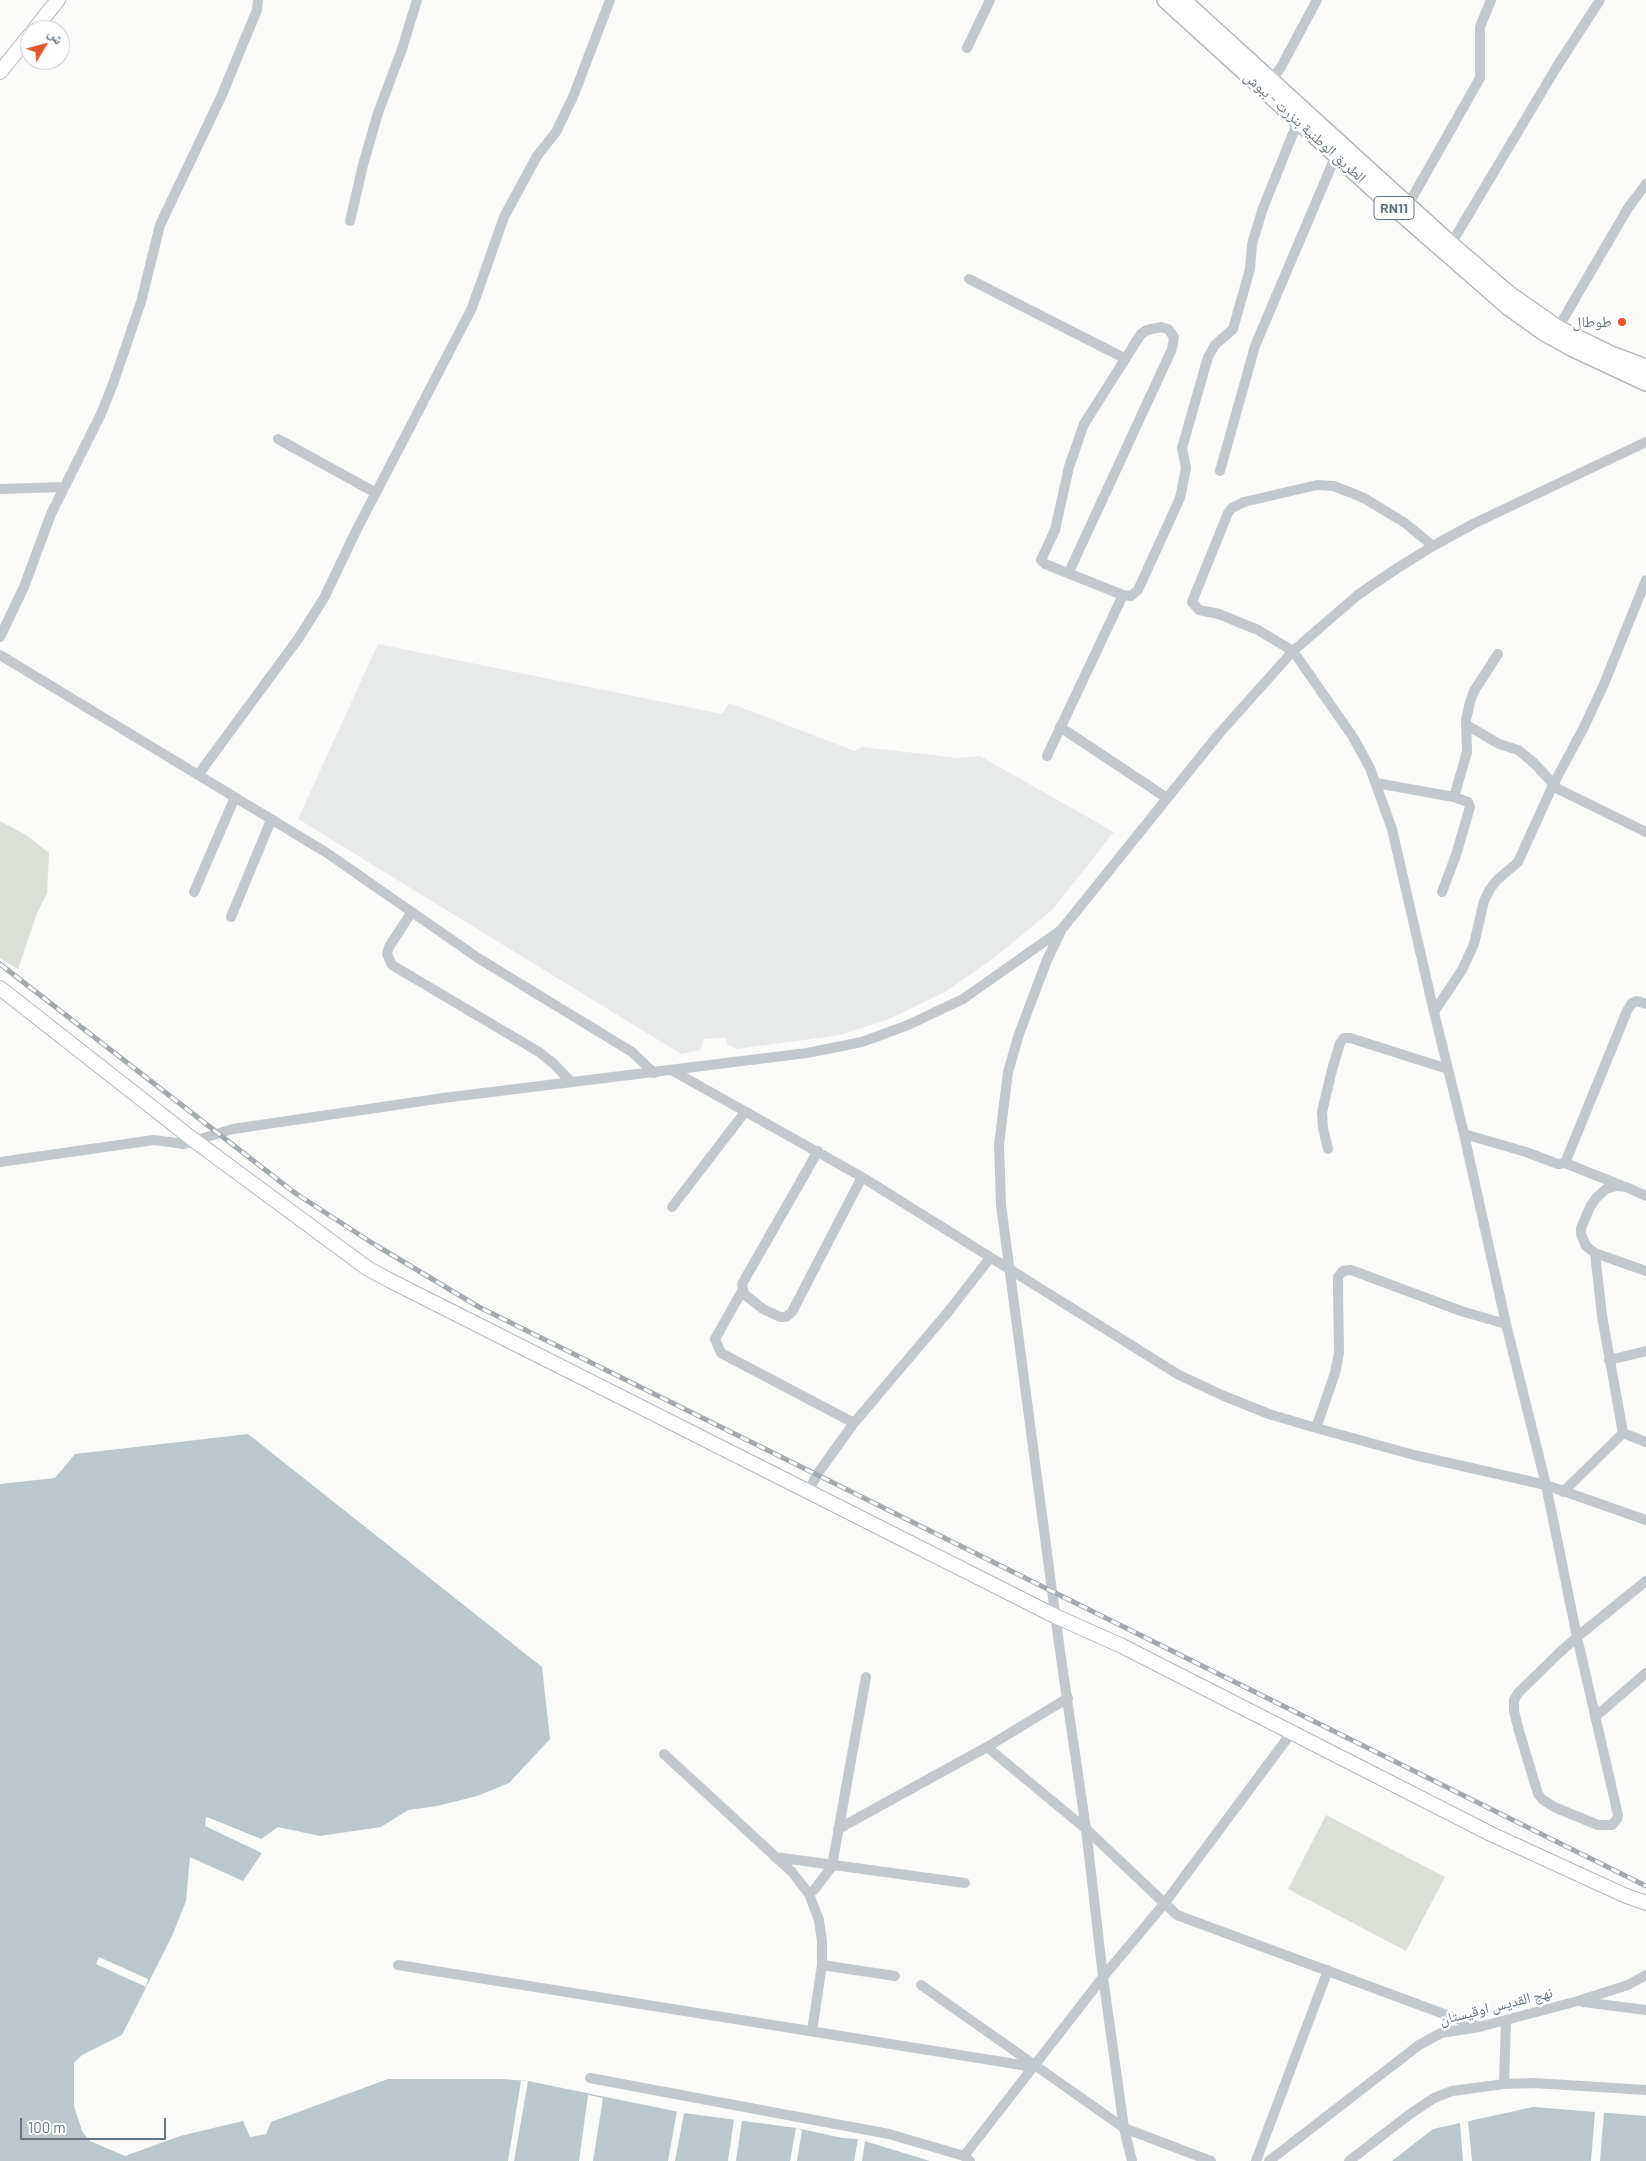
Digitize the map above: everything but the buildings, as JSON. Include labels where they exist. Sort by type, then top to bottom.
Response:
[{"type":"main road","name":"الطريق الوطنية بنزرت - ببوش","points":[[1165,0],[1298,122],[1509,308],[1544,333],[1587,357],[1646,383]]},
{"type":"main road","name":"الطريق الوطنية بنزرت - ببوش","points":[[1187,2],[1271,81],[1508,293],[1558,328],[1611,354],[1646,367]]},
{"type":"street","points":[[42,20],[58,0]]},
{"type":"street","points":[[0,638],[24,587],[37,548],[64,487],[101,414],[141,302],[160,225],[221,97],[257,10],[258,0]]},
{"type":"street","points":[[350,221],[378,113],[402,50],[417,0]]},
{"type":"street","points":[[198,775],[298,639],[324,598],[472,308],[504,217],[537,156],[556,132],[573,97],[610,0]]},
{"type":"street","points":[[967,48],[990,0]]},
{"type":"street","points":[[1271,81],[1317,0]]},
{"type":"street","points":[[1408,205],[1480,78],[1480,27],[1491,0]]},
{"type":"street","points":[[1451,244],[1556,68],[1600,0]]},
{"type":"street","points":[[0,72],[20,47]]},
{"type":"street","points":[[1069,572],[1172,349],[1173,333],[1161,327],[1147,330],[1141,334],[1084,424],[1069,467],[1055,530],[1041,560],[1045,564],[1123,595],[1131,596],[1138,590],[1180,498],[1186,468],[1182,448],[1208,357],[1215,346],[1233,329],[1250,269],[1252,244],[1263,208],[1298,122]]},
{"type":"street","points":[[1220,471],[1256,346],[1336,155]]},
{"type":"street","points":[[1558,328],[1628,208],[1646,184]]},
{"type":"street","points":[[969,279],[1126,359]]},
{"type":"street","points":[[278,439],[376,493]]},
{"type":"street","points":[[1132,2161],[1124,2128],[1103,1977],[1086,1829],[1055,1616],[1001,1205],[998,1145],[1008,1072],[1019,1034],[1047,960],[1062,929],[1218,735],[1293,651],[1359,594],[1433,546],[1473,524],[1645,442]]},
{"type":"street","points":[[1433,546],[1405,523],[1364,498],[1334,486],[1317,485],[1244,502],[1232,508],[1228,513],[1193,604],[1204,613],[1219,614],[1258,630],[1293,651],[1353,737],[1370,768],[1392,829],[1464,1134],[1506,1324],[1546,1485],[1576,1637],[1618,1815],[1616,1821],[1610,1826],[1598,1825],[1554,1807],[1542,1799],[1534,1783],[1514,1711],[1514,1700],[1519,1692],[1576,1637],[1646,1581]]},
{"type":"street","points":[[0,489],[64,487]]},
{"type":"street","points":[[1434,1012],[1462,970],[1474,944],[1487,895],[1497,880],[1518,862],[1553,785],[1584,727],[1604,684],[1646,580]]},
{"type":"street","points":[[1047,756],[1123,595]]},
{"type":"street","points":[[1454,797],[1465,760],[1467,714],[1472,696],[1498,654]]},
{"type":"street","points":[[0,655],[327,854],[486,963],[632,1052],[654,1073]]},
{"type":"street","points":[[1467,725],[1499,744],[1518,750],[1534,763],[1553,785],[1646,832]]},
{"type":"street","points":[[1060,726],[1167,798]]},
{"type":"street","points":[[1376,783],[1466,800],[1470,807],[1456,855],[1442,892]]},
{"type":"street","points":[[194,892],[235,797]]},
{"type":"street","points":[[231,917],[271,820]]},
{"type":"street","points":[[411,913],[389,947],[387,954],[392,966],[540,1052],[571,1082]]},
{"type":"street","points":[[0,1162],[154,1140],[184,1144],[233,1128],[571,1082],[807,1054],[862,1042],[908,1025],[963,999],[1062,929]]},
{"type":"street","points":[[0,988],[195,1141],[367,1268],[1055,1616],[1122,1646],[1491,1834],[1624,1895],[1646,1903]]},
{"type":"street","points":[[1565,1163],[1627,1011],[1632,1003],[1637,1001],[1646,1004]]},
{"type":"street","points":[[1328,1149],[1323,1128],[1322,1112],[1325,1093],[1340,1043],[1344,1038],[1350,1038],[1448,1070]]},
{"type":"street","points":[[674,1071],[862,1177],[1010,1271],[1179,1374],[1233,1400],[1269,1414],[1414,1455],[1546,1485],[1646,1520]]},
{"type":"street","points":[[672,1207],[745,1112]]},
{"type":"street","points":[[1464,1134],[1526,1152],[1558,1164],[1565,1163],[1646,1196]]},
{"type":"street","points":[[818,1151],[748,1271],[742,1284],[742,1291],[715,1339],[721,1353],[854,1422]]},
{"type":"street","points":[[742,1291],[762,1309],[780,1317],[789,1315],[795,1308],[862,1177]]},
{"type":"street","points":[[1626,1187],[1616,1186],[1602,1192],[1596,1198],[1581,1228],[1582,1239],[1586,1246],[1595,1253],[1646,1271]]},
{"type":"street","points":[[1595,1253],[1599,1300],[1623,1434]]},
{"type":"street","points":[[808,1492],[818,1473],[854,1422],[948,1312],[990,1258]]},
{"type":"street","points":[[1316,1428],[1335,1373],[1339,1353],[1338,1288],[1341,1272],[1351,1270],[1461,1311],[1506,1324]]},
{"type":"street","points":[[1609,1360],[1646,1351]]},
{"type":"street","points":[[1623,1434],[1646,1442]]},
{"type":"street","points":[[1563,1492],[1623,1434]]},
{"type":"street","points":[[1595,1717],[1646,1673]]},
{"type":"street","points":[[809,1894],[832,1866],[866,1677]]},
{"type":"street","points":[[838,1829],[987,1747],[1068,1698]]},
{"type":"street","points":[[590,2078],[889,2134],[967,2158],[1034,2066],[1103,1977],[1164,1904],[1292,1732]]},
{"type":"street","points":[[987,1747],[1086,1829],[1177,1915],[1479,2027]]},
{"type":"street","points":[[664,1754],[792,1872],[809,1894],[819,1920],[822,1966],[812,2031]]},
{"type":"street","points":[[774,1857],[964,1883]]},
{"type":"street","points":[[398,1965],[1034,2066]]},
{"type":"street","points":[[822,1966],[895,1976]]},
{"type":"street","points":[[1256,2161],[1328,1970]]},
{"type":"street","name":"نهج القديس اوقيستان","points":[[1269,2161],[1418,2045],[1441,2033],[1506,2021],[1578,2001],[1628,1985],[1646,1975]]},
{"type":"street","points":[[921,1985],[1124,2128],[1211,2161]]},
{"type":"street","points":[[1578,2001],[1646,2010]]},
{"type":"street","points":[[1504,2084],[1506,2021]]},
{"type":"street","points":[[1349,2161],[1434,2098],[1452,2091],[1504,2084],[1534,2083],[1646,2090]]},
{"type":"shaded area","points":[[378,644],[722,714],[729,703],[855,751],[862,747],[959,758],[980,756],[1114,832],[1052,910],[994,958],[945,992],[889,1019],[840,1035],[737,1049],[728,1045],[725,1038],[704,1039],[700,1050],[681,1054],[298,819]]},
{"type":"shaded area","points":[[0,821],[26,835],[49,853],[47,893],[37,913],[18,969],[0,958]]},
{"type":"shaded area","points":[[248,1434],[542,1667],[550,1739],[509,1783],[477,1796],[437,1806],[408,1810],[381,1827],[320,1836],[278,1827],[261,1839],[209,1818],[205,1826],[262,1853],[243,1881],[190,1857],[186,1901],[172,1936],[122,2035],[82,2055],[74,2063],[74,2106],[82,2131],[90,2141],[125,2156],[180,2136],[243,2121],[250,2137],[266,2134],[271,2122],[388,2079],[502,2079],[528,2081],[684,2113],[796,2128],[843,2138],[858,2139],[930,2161],[0,2161],[0,1484],[55,1478],[75,1454]]},
{"type":"shaded area","points":[[1326,1815],[1445,1877],[1406,1951],[1288,1889]]},
{"type":"shaded area","points":[[1533,2107],[1646,2116],[1646,2161],[1392,2161],[1433,2129]]},
{"type":"pier","points":[[206,1817],[261,1839],[261,1842],[210,1821],[208,1824],[262,1850],[262,1853],[205,1825]]},
{"type":"pier","points":[[99,1957],[148,1979],[146,1987],[96,1964]]},
{"type":"pier","points":[[521,2081],[528,2081],[514,2161],[508,2161]]},
{"type":"pier","points":[[588,2095],[603,2098],[593,2161],[579,2161]]},
{"type":"pier","points":[[677,2111],[684,2113],[675,2161],[668,2161]]},
{"type":"pier","points":[[1595,2112],[1604,2112],[1600,2161],[1591,2161]]},
{"type":"pier","points":[[734,2119],[742,2120],[736,2161],[728,2161]]},
{"type":"pier","points":[[1468,2121],[1472,2161],[1463,2161],[1460,2123]]},
{"type":"pier","points":[[796,2128],[802,2130],[797,2161],[790,2161]]},
{"type":"pier","points":[[858,2139],[865,2141],[862,2161],[854,2161]]},
{"type":"railway","points":[[0,964],[295,1193],[377,1246],[479,1307],[1646,1886]]},
{"type":"place","name":"طوطال","points":[[1622,322]]}]
